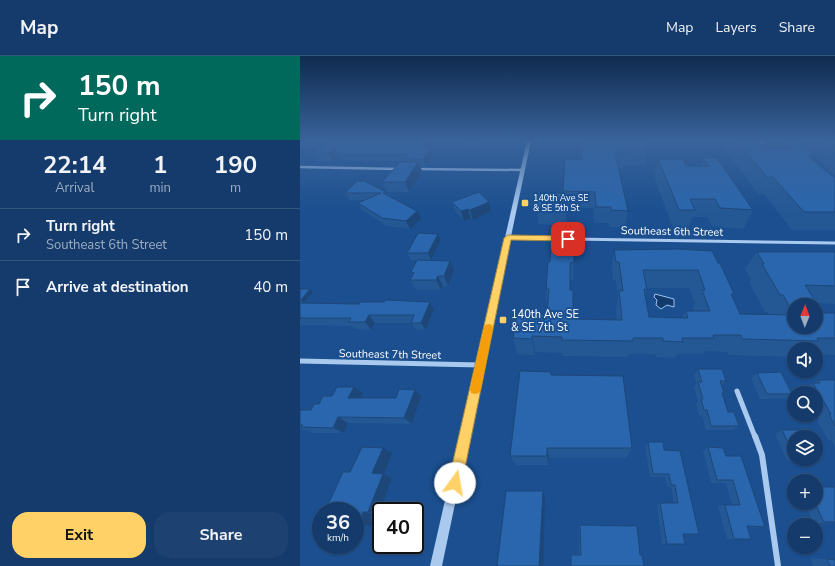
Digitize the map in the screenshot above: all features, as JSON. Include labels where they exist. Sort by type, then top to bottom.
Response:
[{"type":"street","points":[[436,566],[524,165]]},
{"type":"street","points":[[300,168],[401,169]]},
{"type":"street","points":[[408,169],[523,170]]},
{"type":"street","name":"Southeast 6th Street","points":[[508,238],[835,243]]},
{"type":"street","name":"Southeast 7th Street","points":[[300,361],[481,365]]},
{"type":"street","points":[[737,391],[762,456],[778,566]]},
{"type":"water","points":[[655,294],[674,299],[674,307],[667,305],[661,309],[656,305],[657,300],[654,297]]},
{"type":"building","points":[[397,165],[416,165],[405,182],[382,182]]},
{"type":"building","points":[[565,165],[618,165],[628,211],[611,210],[611,207],[596,207],[595,192],[563,191]]},
{"type":"building","points":[[660,165],[709,166],[708,165],[722,165],[753,210],[720,208],[715,199],[690,199],[695,210],[679,210]]},
{"type":"building","points":[[757,165],[819,165],[835,178],[835,212],[804,212],[773,177],[767,177]]},
{"type":"building","points":[[357,181],[364,181],[388,193],[383,193],[417,211],[406,221],[382,218],[358,203],[381,193],[345,193]]},
{"type":"building","points":[[479,192],[489,202],[470,210],[468,209],[461,211],[452,202]]},
{"type":"building","points":[[538,193],[566,193],[566,208],[537,206]]},
{"type":"building","points":[[418,233],[438,234],[428,253],[407,253]]},
{"type":"building","points":[[551,249],[574,249],[574,262],[570,263],[570,290],[573,290],[573,319],[622,320],[619,290],[623,291],[619,262],[616,262],[614,250],[678,249],[712,251],[718,263],[720,263],[734,294],[731,294],[740,314],[787,315],[787,334],[823,334],[823,313],[835,313],[835,338],[817,338],[819,341],[742,339],[741,335],[713,335],[714,338],[682,338],[683,342],[663,341],[663,338],[633,338],[633,341],[562,340],[562,337],[532,336],[532,339],[513,338],[517,315],[547,315],[549,289],[546,289],[548,262],[550,262]],"holes":[[[643,270],[698,270],[705,290],[702,290],[710,311],[686,311],[688,318],[649,317],[644,289],[647,290]]]},
{"type":"building","points":[[757,252],[835,252],[835,286],[805,285],[813,298],[787,298],[787,302],[783,295],[780,295],[762,264],[764,264]]},
{"type":"building","points":[[417,260],[450,261],[444,276],[438,276],[436,280],[410,280],[414,273],[411,272]]},
{"type":"building","points":[[300,289],[310,289],[301,300],[300,300]]},
{"type":"building","points":[[385,300],[430,302],[421,323],[411,323],[414,315],[369,315],[365,322],[348,322],[351,318],[300,318],[300,303],[359,304],[360,302],[384,302]]},
{"type":"building","points":[[698,369],[722,369],[726,381],[720,381],[724,393],[722,393],[728,412],[734,412],[739,426],[711,426],[707,410],[704,410],[701,399],[703,399],[698,382],[702,382]]},
{"type":"building","points":[[520,371],[551,372],[551,375],[623,376],[632,448],[547,448],[547,456],[510,456]]},
{"type":"building","points":[[781,372],[788,386],[787,394],[767,394],[757,373]]},
{"type":"building","points":[[818,380],[835,380],[835,426],[829,414],[831,414],[823,400],[823,386],[815,386],[813,383],[820,383]]},
{"type":"building","points":[[337,387],[354,387],[348,398],[396,398],[399,389],[415,390],[404,418],[338,417],[333,428],[301,427],[303,425],[300,425],[300,410],[311,410],[314,404],[319,404],[323,396],[332,396]]},
{"type":"building","points":[[782,430],[787,430],[787,440]]},
{"type":"building","points":[[648,442],[663,442],[664,450],[680,451],[699,534],[683,534],[685,544],[667,544],[660,503],[678,503],[675,485],[671,485],[669,474],[653,474]]},
{"type":"building","points":[[362,447],[383,448],[372,473],[383,474],[368,512],[364,512],[364,502],[329,502],[343,472],[350,472]]},
{"type":"building","points":[[708,447],[723,448],[726,456],[741,456],[765,527],[747,526],[751,539],[734,539],[725,505],[740,505],[733,480],[717,480]]},
{"type":"building","points":[[823,487],[835,487],[835,522],[824,522],[818,510],[823,510]]},
{"type":"building","points":[[506,491],[543,491],[539,566],[497,566]]},
{"type":"building","points":[[580,525],[637,526],[640,555],[642,555],[644,566],[571,566],[571,555],[581,555]]},
{"type":"building","points":[[827,559],[835,560],[835,566],[830,566]]},
{"type":"slow traffic","points":[[475,389],[489,328]]},
{"type":"place","name":"140th Ave SE & SE 5th St","points":[[525,203]]},
{"type":"place","name":"140th Ave SE & SE 7th St","points":[[503,320]]},
{"type":"route","points":[[455,483],[508,238],[568,239]]}]
